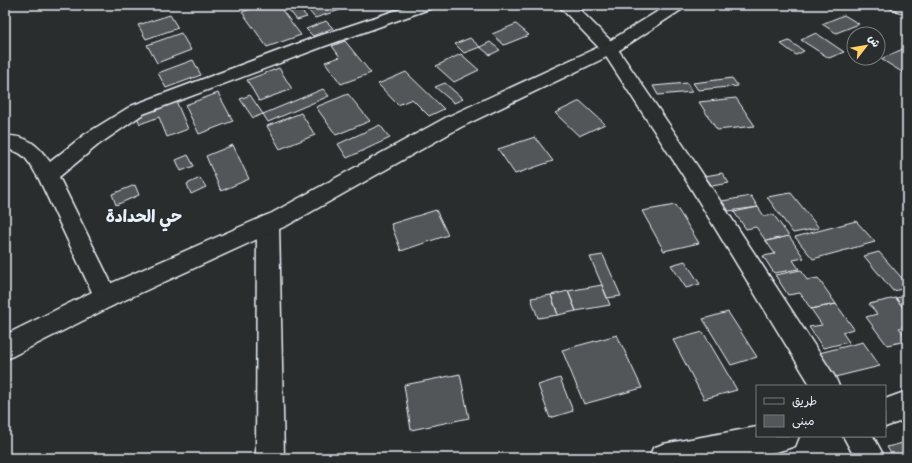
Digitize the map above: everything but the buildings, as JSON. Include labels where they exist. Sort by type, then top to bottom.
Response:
[{"type":"street","points":[[48,175],[62,162],[113,124],[138,110],[319,42],[427,5]]},
{"type":"street","points":[[566,5],[609,49],[690,172],[825,385]]},
{"type":"street","points":[[5,348],[106,297],[268,224],[454,122],[609,49],[679,5]]},
{"type":"street","points":[[896,5],[907,10]]},
{"type":"street","points":[[5,143],[12,142],[23,144],[34,154],[48,175],[106,297]]},
{"type":"street","points":[[268,224],[270,458]]},
{"type":"street","points":[[886,413],[907,405]]},
{"type":"street","points":[[663,458],[779,437]]},
{"type":"street","points":[[858,437],[871,458]]},
{"type":"district","name":"حي الحدادة","points":[[144,215]]}]
